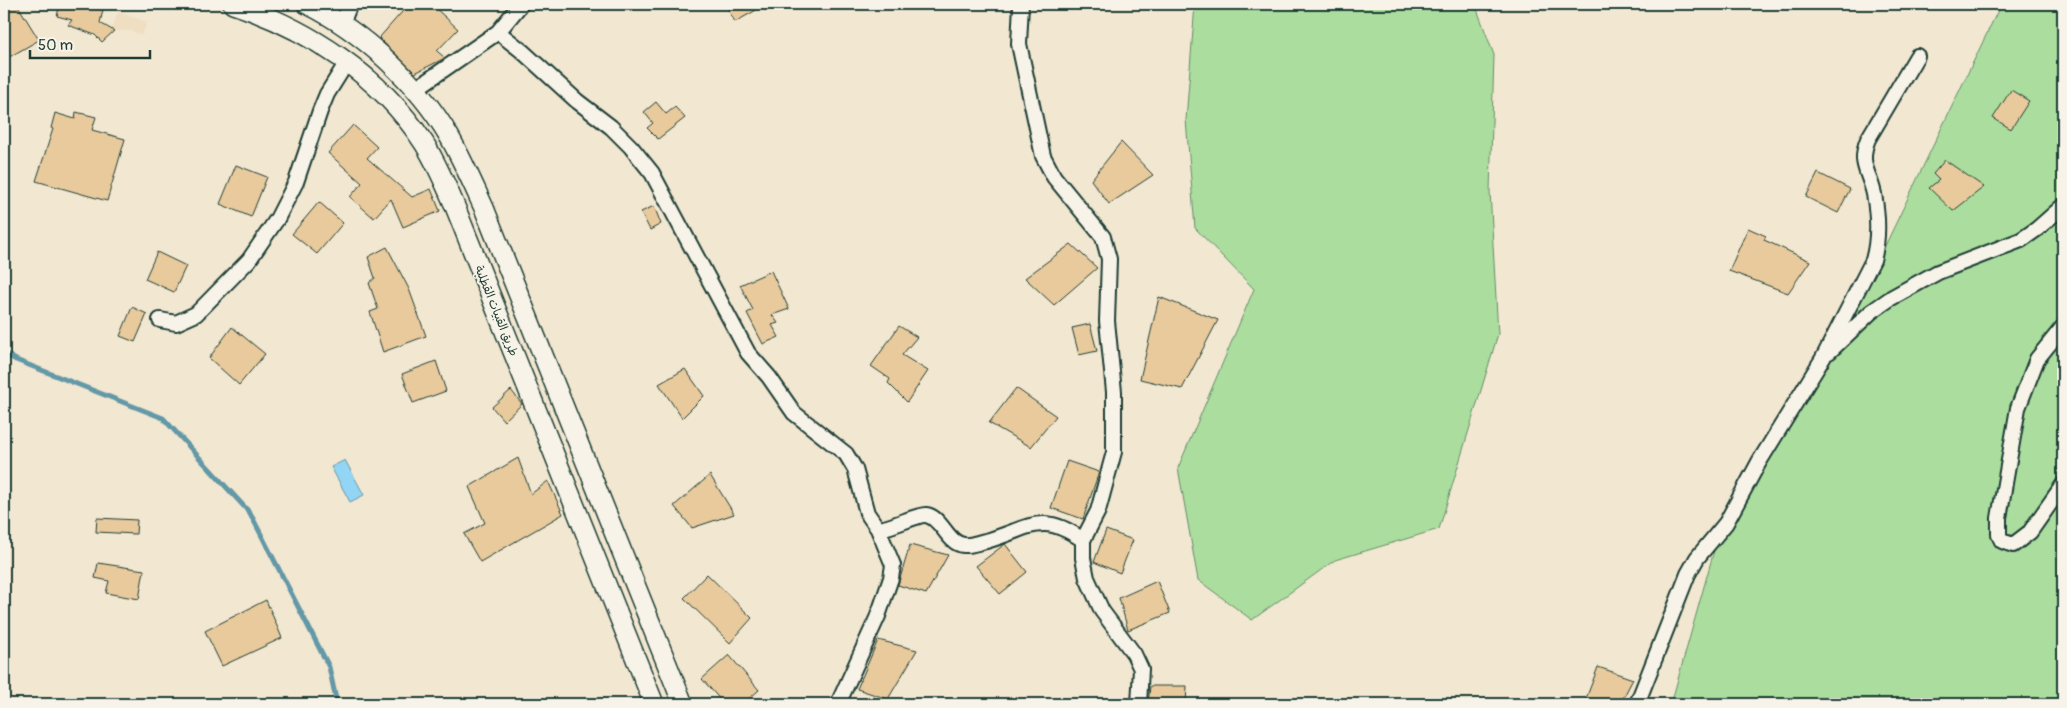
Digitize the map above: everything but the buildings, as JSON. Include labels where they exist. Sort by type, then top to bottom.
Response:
[{"type":"main road","name":"طريق القبيات القطلبة","points":[[232,4],[300,32],[347,62],[371,82],[399,111],[424,143],[440,172],[654,704]]},
{"type":"main road","points":[[307,4],[342,24],[376,50],[414,90],[448,135],[462,161],[484,208],[683,704]]},
{"type":"main road","points":[[440,172],[462,161]]},
{"type":"street","points":[[342,24],[350,4]]},
{"type":"street","points":[[414,90],[498,32],[521,4]]},
{"type":"street","points":[[1021,4],[1018,44],[1043,156],[1054,177],[1103,237],[1109,260],[1107,321],[1114,392],[1114,452],[1098,511],[1083,540],[1087,578],[1102,611],[1134,654],[1141,669],[1140,704]]},
{"type":"street","points":[[498,32],[522,50],[577,100],[611,127],[631,147],[652,173],[748,352],[769,377],[794,413],[846,454],[855,469],[866,509],[870,519],[878,529],[893,565],[891,578],[878,616],[838,704]]},
{"type":"street","points":[[1637,704],[1690,569],[1726,523],[1759,462],[1823,358],[1873,260],[1878,236],[1874,194],[1864,166],[1864,151],[1868,139],[1917,56]]},
{"type":"street","points":[[160,320],[176,323],[196,314],[249,260],[277,219],[296,182],[327,94],[347,62]]},
{"type":"street","points":[[1823,358],[1871,312],[1891,298],[1938,272],[2021,240],[2037,229],[2063,206]]},
{"type":"street","points":[[2063,327],[2037,359],[2018,408],[1999,518],[1999,535],[2002,542],[2013,545],[2026,536],[2063,485]]},
{"type":"street","points":[[878,529],[889,528],[923,515],[931,516],[956,542],[965,546],[1003,536],[1034,524],[1043,523],[1060,527],[1083,540]]},
{"type":"shaded area","points":[[118,12],[147,22],[142,35],[131,31],[111,31]]},
{"type":"green space","points":[[1195,4],[1475,4],[1494,55],[1490,191],[1498,334],[1439,529],[1335,560],[1252,620],[1198,580],[1178,468],[1254,289],[1195,228],[1186,120]]},
{"type":"green space","points":[[2001,4],[2063,4],[2063,704],[1671,704],[1719,533],[1838,344]]},
{"type":"water","points":[[345,460],[364,495],[350,502],[331,467]]},
{"type":"waterway","points":[[4,353],[16,360],[163,418],[250,513],[329,667],[337,704]]}]
